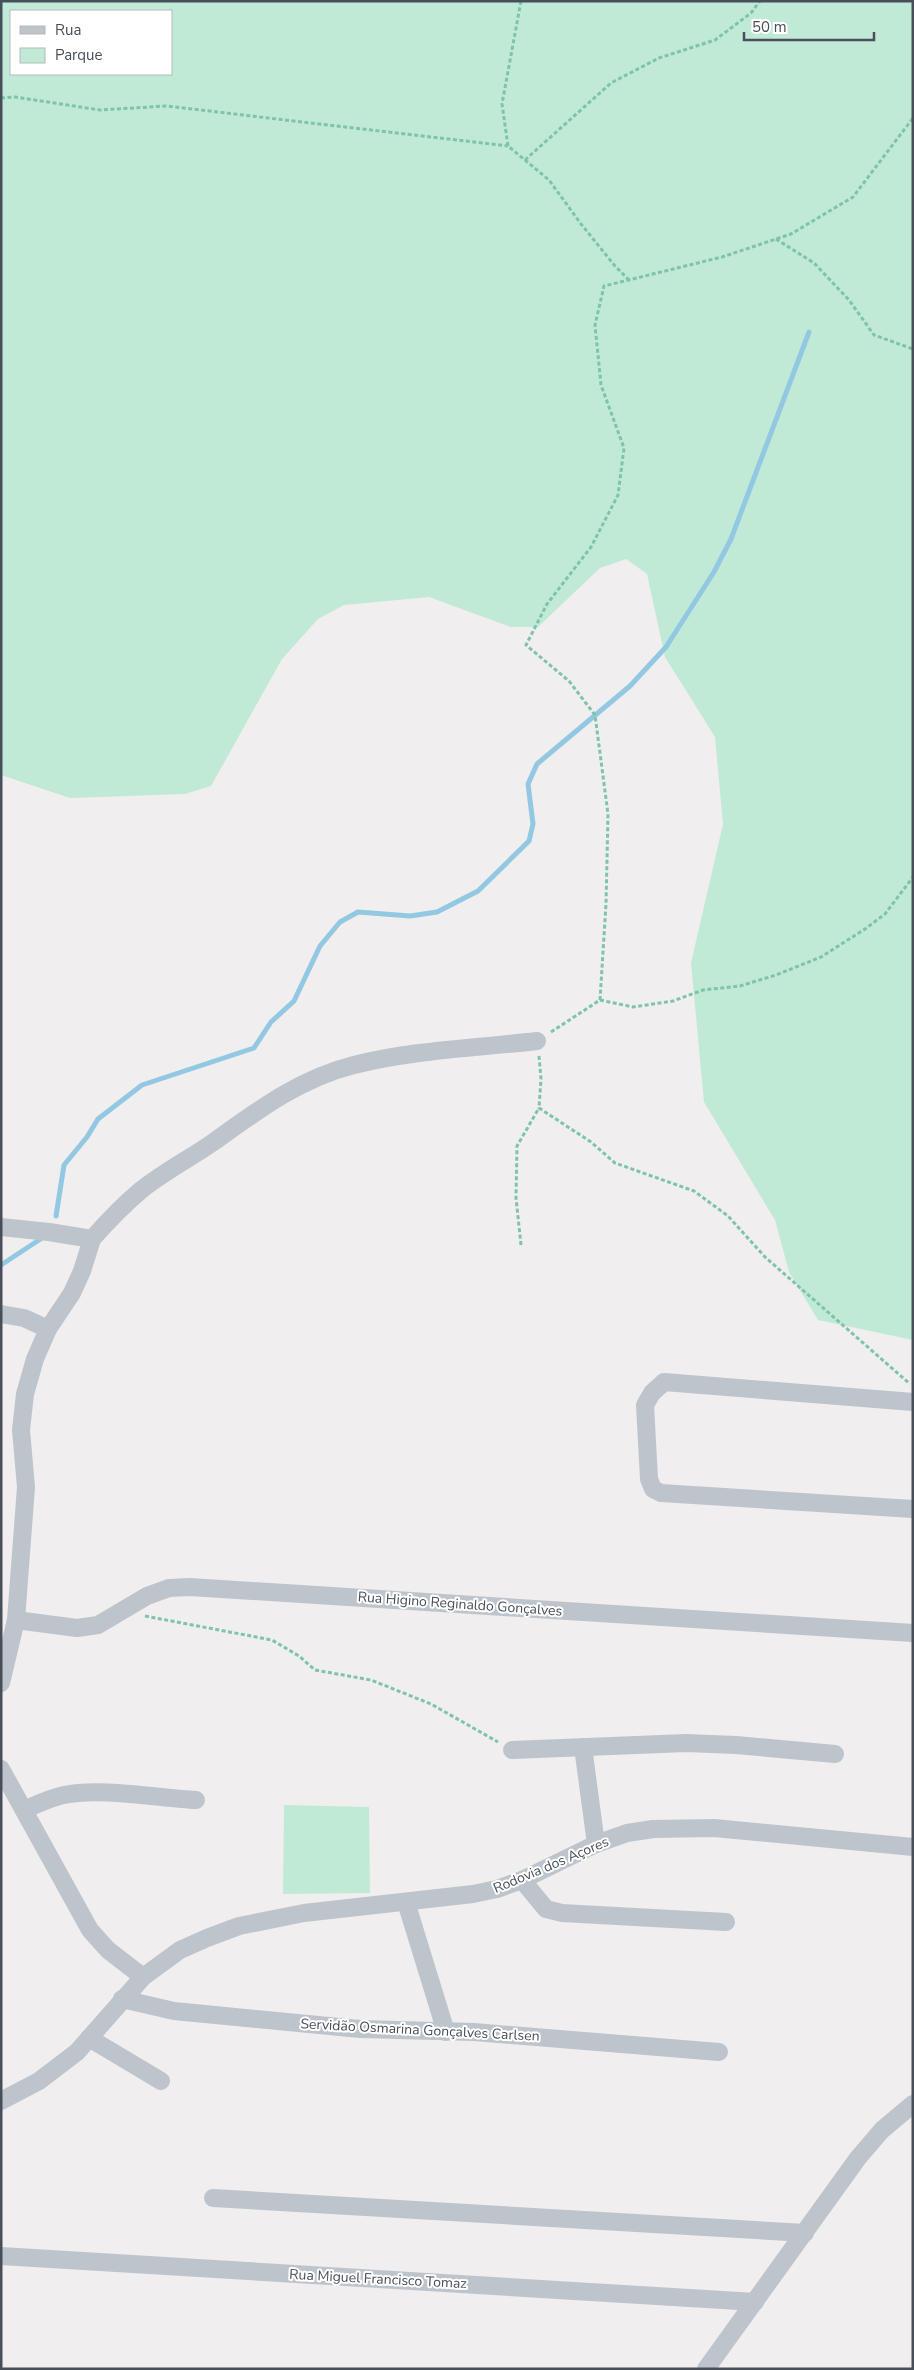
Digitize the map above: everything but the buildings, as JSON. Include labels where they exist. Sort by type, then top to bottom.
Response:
[{"type":"street","points":[[1,1683],[16,1620],[26,1487],[21,1430],[25,1394],[35,1359],[48,1329],[72,1293],[82,1272],[92,1239],[115,1213],[141,1190],[246,1118],[313,1079],[352,1065],[397,1056],[537,1041]]},
{"type":"street","points":[[1,1227],[92,1239]]},
{"type":"street","points":[[1,1314],[24,1318],[48,1329]]},
{"type":"street","points":[[913,1402],[664,1382],[652,1393],[645,1406],[649,1479],[653,1489],[662,1493],[913,1509]]},
{"type":"street","name":"Rua Higino Reginaldo Gonçalves","points":[[16,1620],[77,1628],[98,1625],[147,1596],[169,1588],[190,1587],[913,1633]]},
{"type":"street","points":[[512,1750],[583,1746],[736,1744],[835,1754]]},
{"type":"street","points":[[583,1746],[596,1844]]},
{"type":"street","points":[[1,1769],[90,1930],[108,1950],[143,1977]]},
{"type":"street","points":[[24,1810],[65,1794],[92,1792],[196,1800]]},
{"type":"street","name":"Rodovia dos Açores","points":[[1,2101],[39,2081],[58,2067],[89,2038],[143,1977],[180,1950],[239,1926],[304,1913],[473,1894],[497,1889],[522,1880],[596,1844],[627,1834],[683,1828],[714,1828],[913,1847]]},
{"type":"street","points":[[522,1880],[546,1909],[562,1912],[726,1922]]},
{"type":"street","points":[[406,1902],[446,2032]]},
{"type":"street","name":"Servidão Osmarina Gonçalves Carlsen","points":[[122,1999],[148,2007],[183,2012],[360,2029],[446,2032],[719,2052]]},
{"type":"street","points":[[89,2038],[161,2081]]},
{"type":"street","points":[[706,2369],[869,2144],[913,2104]]},
{"type":"street","points":[[213,2198],[805,2233]]},
{"type":"street","name":"Rua Miguel Francisco Tomaz","points":[[1,2256],[755,2302]]},
{"type":"path","points":[[508,146],[502,104],[521,1]]},
{"type":"path","points":[[525,160],[611,83],[659,58],[715,40],[751,13],[760,1]]},
{"type":"path","points":[[1,98],[15,97],[100,110],[166,106],[508,146],[549,180],[581,224],[615,266],[629,280]]},
{"type":"path","points":[[600,1000],[606,904],[608,814],[595,715],[569,681],[526,644],[547,604],[590,547],[618,495],[624,448],[601,385],[595,325],[604,286],[722,257],[791,234],[853,197],[913,118]]},
{"type":"path","points":[[775,239],[814,263],[849,300],[874,335],[913,349]]},
{"type":"path","points":[[521,1245],[516,1198],[517,1146],[539,1108],[541,1078],[537,1041],[600,1000],[633,1007],[673,1001],[703,990],[740,986],[776,975],[821,957],[885,914],[913,877]]},
{"type":"path","points":[[539,1108],[591,1142],[615,1163],[694,1191],[728,1216],[765,1257],[913,1386]]},
{"type":"path","points":[[121,1612],[272,1640],[299,1656],[315,1670],[371,1680],[431,1704],[512,1750]]},
{"type":"green space","points":[[1,1],[913,1],[913,1340],[818,1320],[789,1272],[775,1220],[704,1102],[691,963],[723,824],[715,737],[665,657],[647,574],[626,559],[600,568],[538,627],[511,627],[429,597],[344,605],[318,619],[282,659],[211,786],[185,794],[70,798],[1,775]]},
{"type":"green space","points":[[284,1805],[369,1807],[370,1893],[283,1894]]},
{"type":"waterway","points":[[56,1216],[64,1165],[87,1137],[98,1119],[142,1085],[254,1048],[271,1022],[294,1001],[320,946],[340,922],[358,912],[410,916],[437,912],[478,891],[529,841],[533,824],[528,784],[537,764],[630,686],[666,647],[714,572],[731,539],[809,332]]},
{"type":"waterway","points":[[1,1265],[42,1238]]}]
